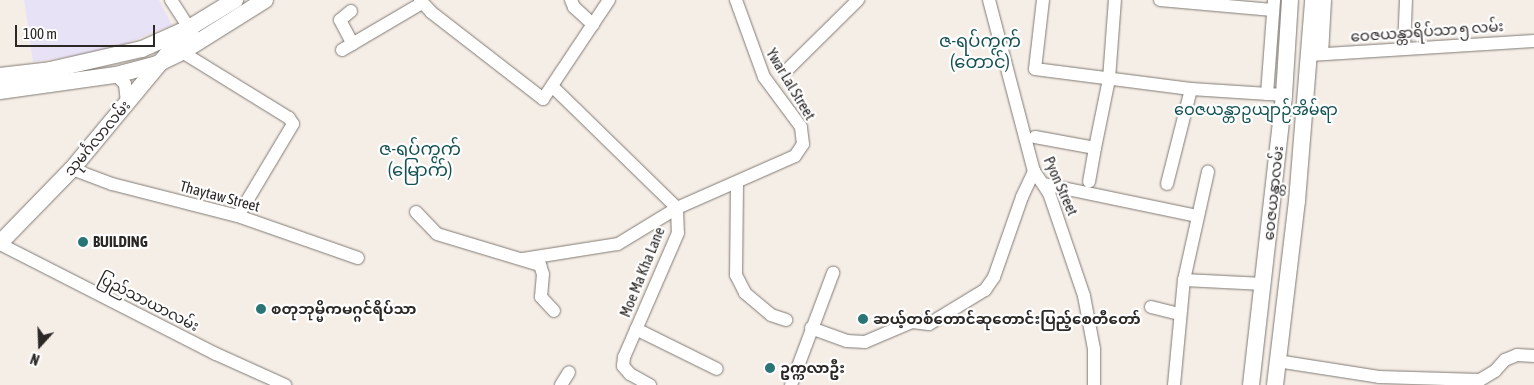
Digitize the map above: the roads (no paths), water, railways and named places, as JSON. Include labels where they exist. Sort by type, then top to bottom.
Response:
[{"type":"main road","points":[[0,76],[50,70],[126,52],[190,28],[235,0]]},
{"type":"main road","points":[[0,90],[116,76],[157,64],[199,42],[265,0]]},
{"type":"main road","name":"ဝေဇယန္တာလမ်း","points":[[1251,385],[1284,95],[1290,0]]},
{"type":"main road","name":"ဝေဇယန္တာလမ်း","points":[[1274,385],[1316,55],[1313,0]]},
{"type":"main road","name":"သုမင်္ဂလာလမ်း","points":[[0,244],[72,169],[157,64],[190,28]]},
{"type":"main road","points":[[1273,198],[1297,201]]},
{"type":"street","points":[[170,0],[199,42]]},
{"type":"street","points":[[571,0],[574,7],[592,25]]},
{"type":"street","points":[[351,11],[340,20],[348,47],[421,2],[543,99],[553,87],[609,0]]},
{"type":"street","name":"Ywar Lal Street","points":[[736,0],[764,76],[801,127],[803,144],[795,156],[737,183]]},
{"type":"street","points":[[787,70],[858,0]]},
{"type":"street","name":"Pyon Street","points":[[989,0],[1034,171],[1044,184],[1084,296],[1094,349],[1094,385]]},
{"type":"street","points":[[1043,0],[1035,69],[1190,89],[1284,95]]},
{"type":"street","points":[[1089,181],[1109,79],[1115,0]]},
{"type":"street","points":[[1160,0],[1273,5],[1267,94]]},
{"type":"street","points":[[1316,55],[1325,0]]},
{"type":"street","points":[[1404,48],[1406,0]]},
{"type":"street","name":"ဝေဇယန္တာရိပ်သာ ၅ လမ်း","points":[[1316,55],[1534,41]]},
{"type":"street","points":[[126,52],[135,58],[140,69],[139,86]]},
{"type":"street","points":[[182,52],[288,118],[293,124],[238,216]]},
{"type":"street","points":[[116,76],[125,84],[126,102]]},
{"type":"street","points":[[553,87],[677,208]]},
{"type":"street","points":[[1168,184],[1190,89]]},
{"type":"street","points":[[1035,137],[1095,148]]},
{"type":"street","name":"Thaytaw Street","points":[[72,169],[112,184],[238,216],[358,258]]},
{"type":"street","points":[[811,328],[847,341],[865,342],[912,322],[929,324],[979,295],[994,277],[1022,198],[1034,171]]},
{"type":"street","points":[[1174,385],[1184,280],[1208,172]]},
{"type":"street","points":[[523,259],[618,244],[677,208],[737,183],[736,275],[745,294],[771,315],[786,320]]},
{"type":"street","points":[[1044,184],[1197,216]]},
{"type":"street","name":"Moe Ma Kha Lane","points":[[650,385],[630,374],[624,366],[624,357],[678,233],[677,208]]},
{"type":"street","points":[[416,212],[437,234],[460,243],[523,259],[543,268],[541,297],[554,310]]},
{"type":"street","name":"ပြည်သာယာလမ်း","points":[[0,244],[216,354],[285,385]]},
{"type":"street","points":[[791,385],[833,273]]},
{"type":"street","points":[[1184,280],[1264,284]]},
{"type":"street","points":[[1151,307],[1180,314]]},
{"type":"street","points":[[636,329],[717,369]]},
{"type":"street","points":[[1278,361],[1379,377],[1480,380],[1495,371],[1505,360],[1517,355],[1534,356]]},
{"type":"street","points":[[561,385],[569,372]]},
{"type":"place","name":"BUILDING","points":[[83,242]]},
{"type":"place","name":"စတုဘုမ္မိကမဂ္ဂင်ရိပ်သာ","points":[[261,309]]},
{"type":"place","name":"ဆယ့်တစ်တောင်ဆုတောင်းပြည့်စေတီတော်","points":[[863,319]]},
{"type":"place","name":"ဥက္ကလာဦး","points":[[770,368]]},
{"type":"district","name":"ဇ-ရပ်ကွက် (တောင်)","points":[[980,52]]},
{"type":"district","name":"ဝေဇယန္တာဥယျာဉ်အိမ်ရာ","points":[[1256,109]]},
{"type":"district","name":"ဇ-ရပ်ကွက် (မြောက်)","points":[[420,160]]}]
